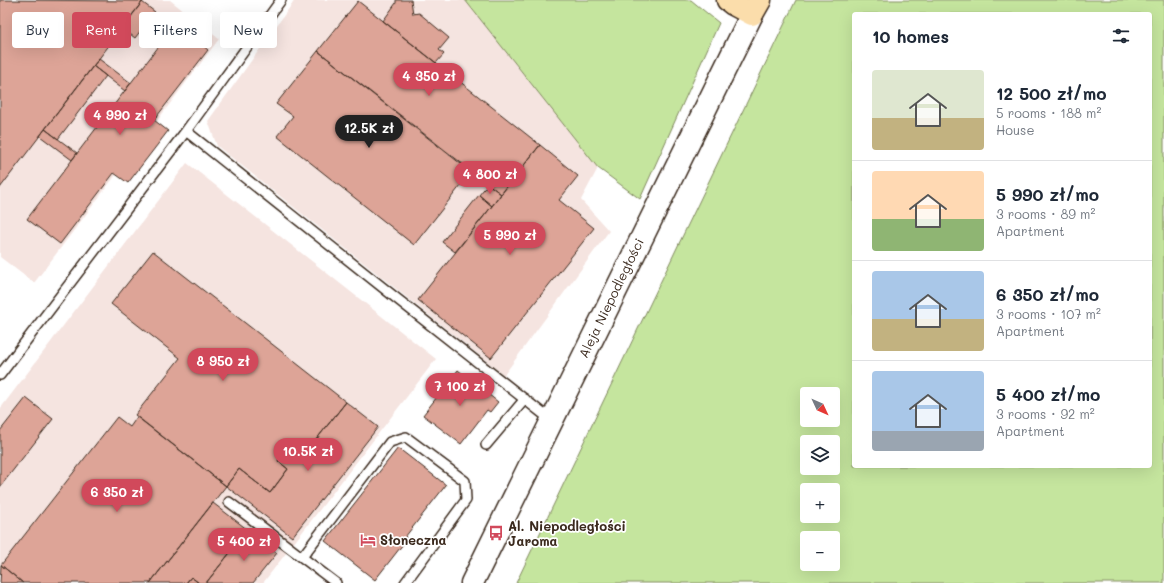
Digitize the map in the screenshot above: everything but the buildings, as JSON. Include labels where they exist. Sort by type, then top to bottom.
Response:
[{"type":"main road","points":[[728,0],[733,4],[756,7]]},
{"type":"main road","name":"Aleja Niepodległości","points":[[472,583],[756,7]]},
{"type":"lane","points":[[0,375],[186,131],[281,0]]},
{"type":"lane","points":[[186,131],[389,294],[552,420]]},
{"type":"lane","points":[[486,444],[525,399]]},
{"type":"lane","points":[[302,557],[390,442],[406,437],[465,481],[466,500],[405,583]]},
{"type":"lane","points":[[230,502],[336,583]]},
{"type":"shaded area","points":[[0,0],[170,0],[185,12],[139,12],[139,48],[212,48],[212,33],[219,39],[34,283],[0,257]]},
{"type":"shaded area","points":[[295,0],[465,0],[598,168],[581,200],[609,231],[504,375],[217,146],[208,121],[260,48],[277,48],[277,25]]},
{"type":"shaded area","points":[[187,163],[436,359],[263,583],[0,583],[0,409]]},
{"type":"green space","points":[[465,0],[691,0],[719,23],[640,199],[598,168]]},
{"type":"green space","points":[[796,0],[1164,0],[1164,583],[516,583]]},
{"type":"place","name":"Al. Niepodległości Jaroma","points":[[496,533]]},
{"type":"place","name":"Słoneczna","points":[[368,540]]}]
